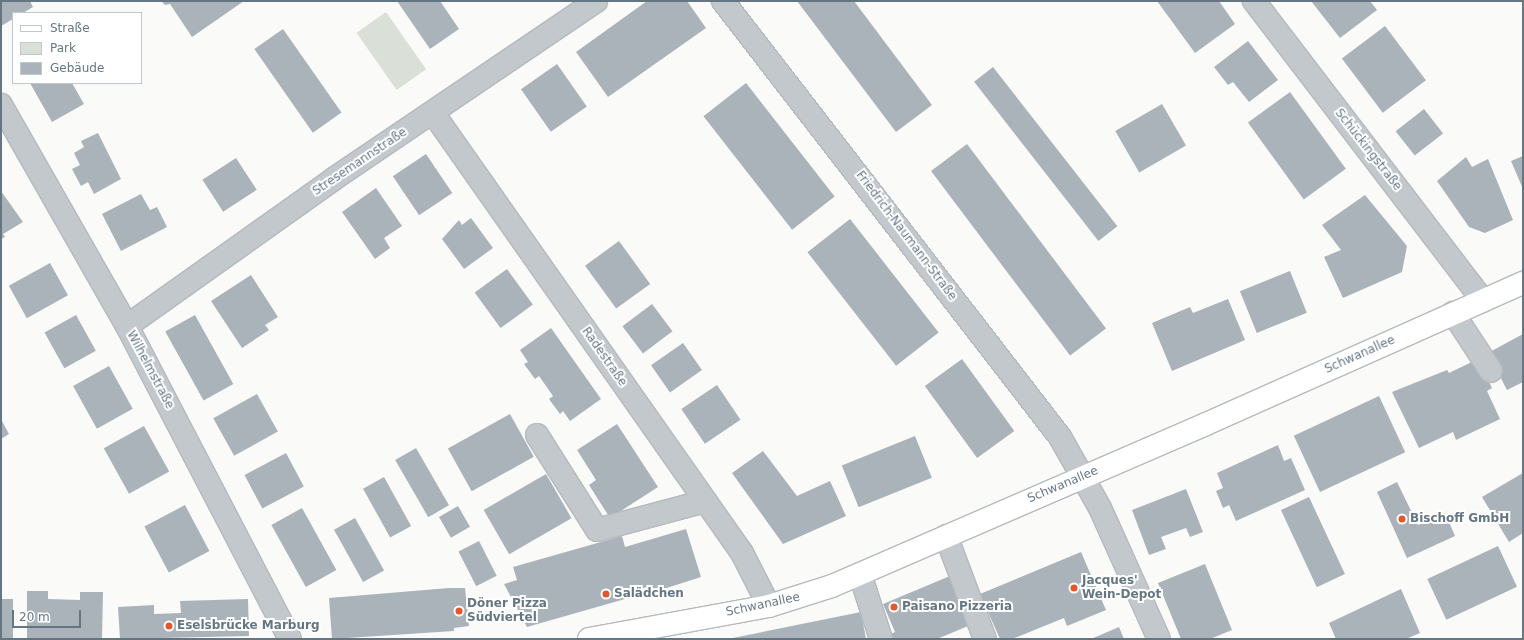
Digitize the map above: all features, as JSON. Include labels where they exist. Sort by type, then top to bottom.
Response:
[{"type":"main road","name":"Schwanallee","points":[[589,639],[769,606],[832,586],[1523,282]]},
{"type":"street","name":"Stresemannstraße","points":[[127,326],[335,178],[433,113],[596,1]]},
{"type":"street","name":"Friedrich-Naumann-Straße","points":[[723,1],[1044,417],[1083,476],[1159,639]]},
{"type":"street","name":"Schückingstraße","points":[[1254,1],[1483,300]]},
{"type":"street","name":"Wilhelmstraße","points":[[1,105],[127,326],[290,639]]},
{"type":"street","name":"Radestraße","points":[[433,113],[742,553],[769,606]]},
{"type":"street","points":[[1453,313],[1491,371]]},
{"type":"street","points":[[537,435],[597,530],[705,501]]},
{"type":"street","points":[[946,536],[985,639]]},
{"type":"street","points":[[860,574],[881,639]]},
{"type":"green space","points":[[386,12],[426,69],[397,90],[357,33]]},
{"type":"building","points":[[1,1],[30,1],[33,7],[25,12],[12,12],[12,20],[1,26]]},
{"type":"building","points":[[161,1],[244,1],[192,37],[170,4],[165,5]]},
{"type":"building","points":[[397,1],[440,1],[459,29],[430,49]]},
{"type":"building","points":[[647,1],[687,1],[706,28],[608,97],[576,52]]},
{"type":"building","points":[[797,1],[854,1],[932,105],[896,132]]},
{"type":"building","points":[[1157,1],[1219,1],[1235,24],[1195,53]]},
{"type":"building","points":[[1311,1],[1370,1],[1377,10],[1340,38]]},
{"type":"building","points":[[1385,26],[1426,80],[1383,113],[1342,58]]},
{"type":"building","points":[[283,29],[342,113],[313,133],[254,49]]},
{"type":"building","points":[[1248,41],[1278,80],[1249,102],[1233,82],[1228,85],[1214,67]]},
{"type":"building","points":[[557,64],[587,107],[551,132],[521,89]]},
{"type":"building","points":[[993,67],[1117,226],[1098,241],[974,82]]},
{"type":"building","points":[[746,83],[835,196],[792,230],[703,116]]},
{"type":"building","points":[[31,84],[73,84],[84,104],[52,122]]},
{"type":"building","points":[[1290,92],[1346,169],[1304,199],[1248,123]]},
{"type":"building","points":[[1162,104],[1186,146],[1139,173],[1115,131]]},
{"type":"building","points":[[1424,109],[1443,133],[1415,156],[1396,131]]},
{"type":"building","points":[[98,133],[121,179],[94,194],[88,182],[81,186],[72,169],[80,165],[74,153],[84,147],[81,141]]},
{"type":"building","points":[[967,144],[1106,328],[1070,356],[931,171]]},
{"type":"building","points":[[426,154],[452,193],[419,215],[393,176]]},
{"type":"building","points":[[1523,156],[1523,189],[1511,161]]},
{"type":"building","points":[[1466,157],[1472,167],[1488,159],[1513,220],[1485,233],[1469,227],[1437,181]]},
{"type":"building","points":[[236,158],[257,190],[223,212],[202,180]]},
{"type":"building","points":[[376,188],[402,226],[384,238],[390,248],[375,259],[342,212]]},
{"type":"building","points":[[1,191],[23,222],[3,234],[5,237],[1,239]]},
{"type":"building","points":[[141,194],[150,210],[157,207],[167,227],[121,251],[102,214]]},
{"type":"building","points":[[1365,195],[1407,246],[1402,272],[1343,298],[1324,257],[1341,250],[1322,225]]},
{"type":"building","points":[[471,218],[493,248],[464,269],[442,239],[459,220],[462,225]]},
{"type":"building","points":[[850,219],[939,332],[896,366],[807,252]]},
{"type":"building","points":[[619,241],[650,284],[616,309],[585,266]]},
{"type":"building","points":[[50,263],[68,295],[27,318],[9,286]]},
{"type":"building","points":[[507,269],[533,305],[501,328],[475,293]]},
{"type":"building","points":[[1290,271],[1307,313],[1257,333],[1240,291]]},
{"type":"building","points":[[251,275],[278,317],[265,325],[269,330],[242,348],[211,301]]},
{"type":"building","points":[[1228,299],[1245,340],[1172,371],[1152,323],[1190,307],[1193,313]]},
{"type":"building","points":[[652,304],[672,331],[643,353],[622,326]]},
{"type":"building","points":[[76,315],[96,351],[64,368],[45,332]]},
{"type":"building","points":[[195,315],[233,384],[204,401],[165,331]]},
{"type":"building","points":[[551,328],[601,399],[570,421],[563,411],[560,414],[549,399],[553,396],[539,376],[535,379],[524,364],[528,362],[520,350]]},
{"type":"building","points":[[1523,334],[1523,382],[1507,390],[1488,353]]},
{"type":"building","points":[[683,343],[702,370],[670,392],[651,365]]},
{"type":"building","points":[[962,359],[1014,431],[977,458],[925,386]]},
{"type":"building","points":[[1478,359],[1492,388],[1487,391],[1500,419],[1456,440],[1453,432],[1419,448],[1392,392],[1447,370],[1449,373]]},
{"type":"building","points":[[109,366],[133,409],[97,429],[73,386]]},
{"type":"building","points":[[717,385],[740,420],[705,444],[681,409]]},
{"type":"building","points":[[257,394],[278,432],[234,456],[213,418]]},
{"type":"building","points":[[1379,396],[1405,452],[1320,492],[1294,436]]},
{"type":"building","points":[[510,414],[534,457],[472,491],[448,448]]},
{"type":"building","points":[[1,419],[9,434],[1,439]]},
{"type":"building","points":[[617,424],[658,487],[610,518],[589,485],[596,480],[577,450]]},
{"type":"building","points":[[144,426],[169,471],[129,494],[104,448]]},
{"type":"building","points":[[915,436],[932,478],[859,507],[842,466]]},
{"type":"building","points":[[1278,445],[1284,461],[1291,458],[1305,490],[1236,521],[1229,505],[1223,508],[1216,491],[1223,488],[1217,473]]},
{"type":"building","points":[[416,448],[449,505],[428,517],[395,460]]},
{"type":"building","points":[[763,451],[797,496],[830,481],[846,516],[783,544],[732,473]]},
{"type":"building","points":[[286,453],[304,487],[262,509],[245,475]]},
{"type":"building","points":[[1523,473],[1523,533],[1509,542],[1482,497]]},
{"type":"building","points":[[546,474],[572,518],[509,554],[484,510]]},
{"type":"building","points":[[384,477],[411,526],[390,538],[363,489]]},
{"type":"building","name":"Bischoff GmbH","points":[[1397,482],[1418,525],[1445,513],[1455,536],[1407,558],[1377,492]]},
{"type":"building","points":[[1186,489],[1203,532],[1190,537],[1186,528],[1161,537],[1166,549],[1149,555],[1132,510]]},
{"type":"building","points":[[1309,497],[1345,574],[1317,587],[1281,510]]},
{"type":"building","points":[[185,505],[209,551],[169,573],[144,527]]},
{"type":"building","points":[[458,506],[470,527],[451,538],[439,517]]},
{"type":"building","points":[[302,508],[336,570],[306,587],[271,525]]},
{"type":"building","points":[[355,518],[384,570],[363,582],[334,530]]},
{"type":"building","points":[[686,529],[701,577],[654,592],[652,585],[638,590],[639,595],[527,627],[504,584],[517,580],[513,567],[622,536],[625,547]]},
{"type":"building","points":[[479,541],[497,576],[476,586],[459,551]]},
{"type":"building","points":[[1498,546],[1517,587],[1446,620],[1427,579]]},
{"type":"building","points":[[1081,552],[1106,610],[1067,626],[1064,618],[1012,639],[1000,639],[980,594]]},
{"type":"building","points":[[1205,564],[1232,630],[1210,639],[1181,639],[1158,583]]},
{"type":"building","points":[[950,576],[968,626],[937,639],[891,639],[889,635],[895,632],[883,604]]},
{"type":"building","points":[[465,588],[469,626],[454,628],[454,631],[332,639],[329,598]]},
{"type":"building","points":[[1401,589],[1420,633],[1406,639],[1336,639],[1329,623]]},
{"type":"building","points":[[27,591],[48,591],[48,599],[80,600],[80,592],[103,592],[102,639],[27,639]]},
{"type":"building","points":[[1,599],[13,599],[13,639],[1,639]]},
{"type":"building","points":[[248,599],[249,636],[120,639],[118,607],[154,605],[154,614],[181,613],[180,601]]},
{"type":"building","points":[[861,612],[866,639],[733,639],[733,638]]},
{"type":"building","points":[[1119,627],[1124,639],[1091,639]]},
{"type":"place","name":"Bischoff GmbH","points":[[1402,519]]},
{"type":"place","name":"Jacques' Wein-Depot","points":[[1074,588]]},
{"type":"place","name":"Salädchen","points":[[606,594]]},
{"type":"place","name":"Paisano Pizzeria","points":[[894,607]]},
{"type":"place","name":"Döner Pizza Südviertel","points":[[459,611]]},
{"type":"place","name":"Eselsbrücke Marburg","points":[[169,626]]}]
